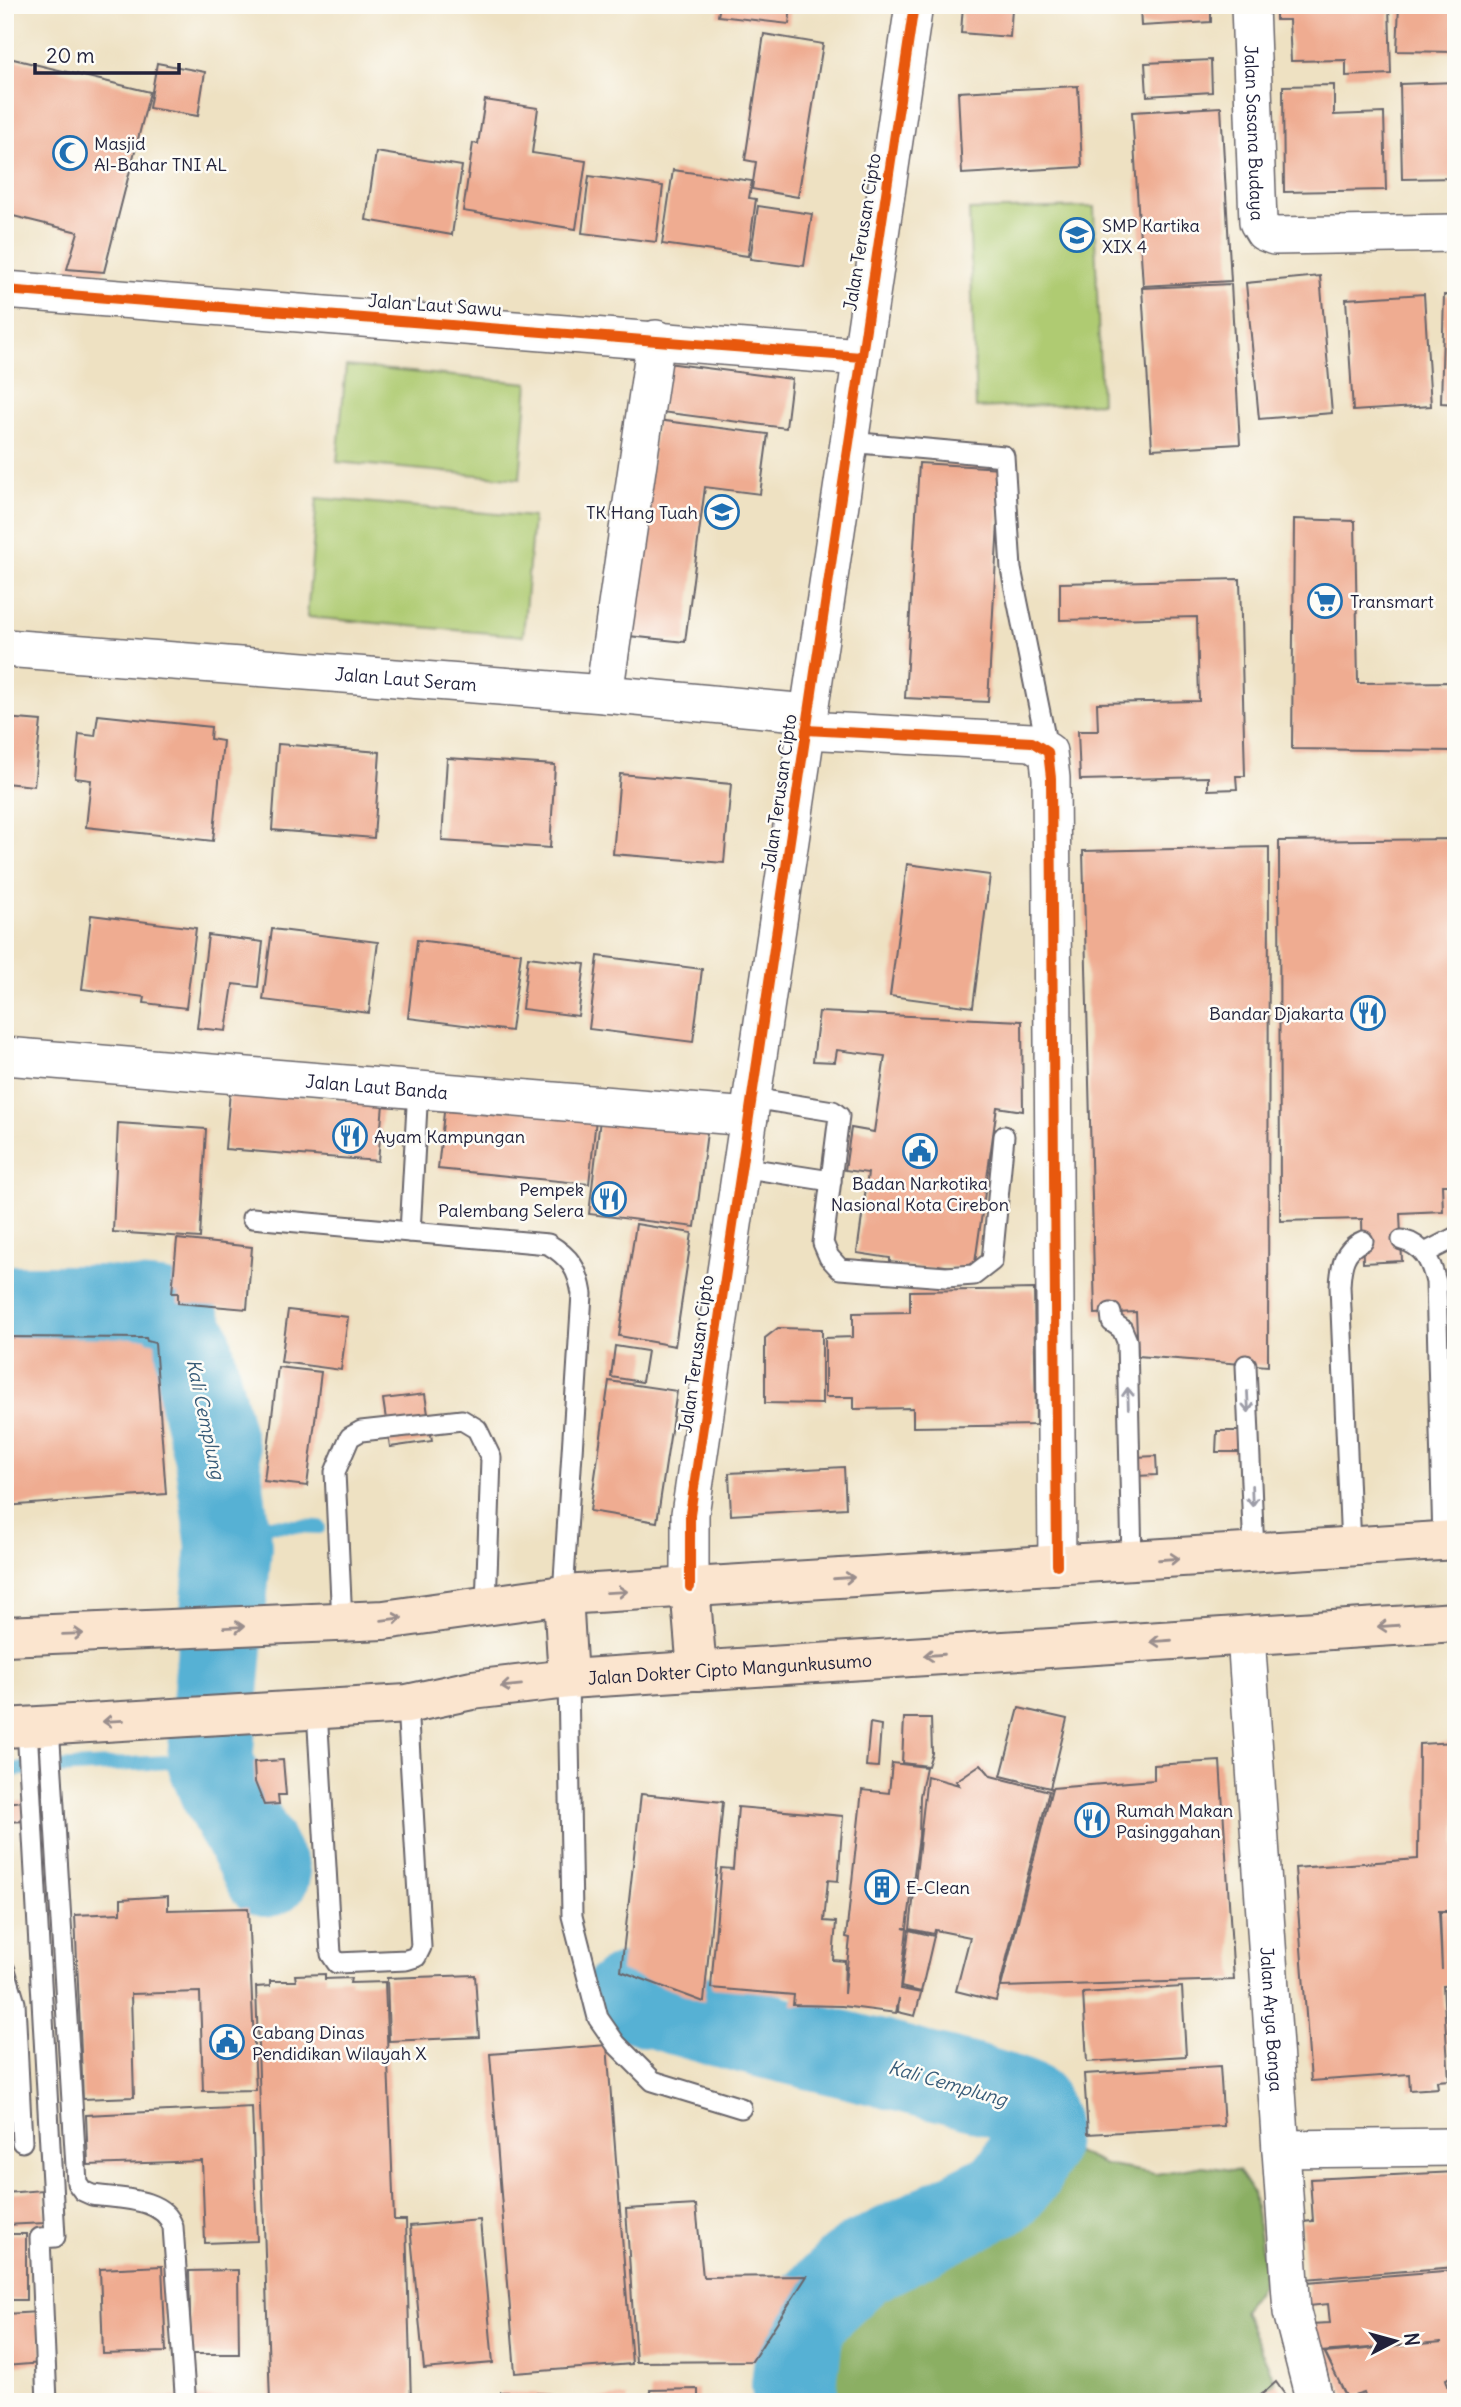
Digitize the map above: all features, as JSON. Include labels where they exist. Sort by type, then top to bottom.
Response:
[{"type":"main road","points":[[5,1636],[384,1620],[564,1595],[1449,1541]]},
{"type":"main road","points":[[690,1587],[697,1671]]},
{"type":"main road","points":[[564,1595],[568,1679]]},
{"type":"main road","name":"Jalan Dokter Cipto Mangunkusumo","points":[[33,1735],[181,1718],[407,1704],[472,1690],[568,1679],[1456,1622]]},
{"type":"street","name":"Jalan Terusan Cipto","points":[[690,1587],[690,1514],[914,5]]},
{"type":"street","name":"Jalan Sasana Budaya","points":[[1250,5],[1258,222],[1264,232],[1274,236],[1456,233]]},
{"type":"street","name":"Jalan Laut Sawu","points":[[5,290],[861,357]]},
{"type":"street","points":[[604,694],[656,339]]},
{"type":"street","name":"Jalan Laut Seram","points":[[5,648],[604,694],[807,721],[1032,742],[1048,752]]},
{"type":"street","points":[[1048,752],[1052,792],[1057,1565]]},
{"type":"street","name":"Jalan Laut Banda","points":[[5,1056],[418,1088],[750,1108]]},
{"type":"street","name":"Jalan Arya Banga","points":[[1246,1635],[1292,2312],[1315,2402]]},
{"type":"street","points":[[1281,2149],[1456,2147]]},
{"type":"lane","points":[[849,442],[1004,456],[1011,569],[1048,752]]},
{"type":"lane","points":[[410,1232],[418,1088]]},
{"type":"lane","points":[[750,1108],[833,1111],[839,1116],[823,1243],[829,1257],[840,1269],[946,1277],[974,1275],[992,1261],[1004,1136]]},
{"type":"lane","points":[[741,1167],[831,1181]]},
{"type":"lane","points":[[252,1218],[548,1244],[567,1256],[578,1274],[582,1294],[564,1595]]},
{"type":"lane","points":[[1424,1252],[1456,1237]]},
{"type":"lane","points":[[1402,1240],[1414,1242],[1424,1252],[1436,1282],[1449,1541]]},
{"type":"lane","points":[[1351,1547],[1339,1286],[1345,1256],[1353,1245],[1363,1241]]},
{"type":"lane","points":[[1111,1313],[1112,1322],[1132,1341],[1132,1561]]},
{"type":"lane","points":[[1246,1365],[1254,1553]]},
{"type":"lane","points":[[342,1622],[335,1472],[350,1437],[361,1431],[462,1420],[477,1429],[491,1458],[486,1606]]},
{"type":"lane","points":[[568,1679],[572,1916],[597,2018],[616,2045],[653,2081],[741,2108]]},
{"type":"lane","points":[[317,1710],[331,1954],[337,1963],[405,1961],[416,1957],[421,1947],[407,1704]]},
{"type":"lane","points":[[33,1735],[51,1786],[77,2183],[83,2191],[160,2207],[170,2215],[185,2393]]},
{"type":"lane","points":[[33,1735],[55,2237],[40,2238],[47,2402]]},
{"type":"lane","points":[[5,1970],[15,2003],[22,2142]]},
{"type":"green space","points":[[1094,207],[1101,403],[976,408],[969,210]]},
{"type":"green space","points":[[346,366],[528,383],[520,479],[337,462]]},
{"type":"green space","points":[[317,498],[533,517],[523,636],[307,617]]},
{"type":"green space","points":[[1057,2149],[1076,2152],[1105,2165],[1156,2174],[1203,2166],[1238,2171],[1253,2193],[1264,2266],[1262,2283],[1243,2311],[1275,2381],[1251,2402],[821,2402],[815,2360],[827,2332],[868,2298],[974,2240],[1017,2211],[1047,2180]]},
{"type":"building","points":[[720,5],[791,5],[789,24],[718,16]]},
{"type":"building","points":[[963,5],[1012,9],[1010,37],[961,33]]},
{"type":"building","points":[[1140,5],[1211,5],[1211,22],[1141,26]]},
{"type":"building","points":[[1276,5],[1389,5],[1391,74],[1346,76],[1346,60],[1291,61],[1289,20],[1276,20]]},
{"type":"building","points":[[1399,5],[1456,5],[1456,52],[1397,51]]},
{"type":"building","points":[[764,34],[823,44],[798,197],[752,189],[756,162],[745,160]]},
{"type":"building","name":"Masjid Al-Bahar TNI AL","points":[[5,57],[150,92],[104,272],[67,269],[78,232],[5,214]]},
{"type":"building","points":[[1211,60],[1212,92],[1147,96],[1145,63]]},
{"type":"building","points":[[157,63],[205,72],[198,116],[149,108]]},
{"type":"building","points":[[1456,82],[1456,178],[1402,179],[1400,84]]},
{"type":"building","points":[[1334,85],[1334,115],[1384,113],[1386,190],[1284,192],[1283,86]]},
{"type":"building","points":[[1078,86],[1082,167],[962,174],[958,92]]},
{"type":"building","points":[[485,100],[538,108],[532,153],[586,161],[576,229],[463,211],[473,143],[478,144]]},
{"type":"building","points":[[1221,107],[1231,281],[1143,286],[1132,112]]},
{"type":"building","points":[[376,152],[462,166],[452,235],[366,220]]},
{"type":"building","points":[[673,170],[752,181],[749,198],[756,199],[748,256],[662,244]]},
{"type":"building","points":[[589,176],[663,186],[656,242],[582,233]]},
{"type":"building","points":[[758,206],[812,214],[804,266],[750,259]]},
{"type":"building","points":[[1320,276],[1332,413],[1259,419],[1246,283]]},
{"type":"building","points":[[1231,284],[1240,444],[1152,449],[1142,288]]},
{"type":"building","points":[[1424,294],[1431,406],[1353,411],[1346,299]]},
{"type":"building","points":[[1444,295],[1456,296],[1456,404],[1441,403]]},
{"type":"building","points":[[667,363],[792,379],[786,428],[661,412]]},
{"type":"building","points":[[657,420],[768,434],[760,494],[705,487],[685,642],[629,636]]},
{"type":"building","points":[[919,463],[1001,468],[988,702],[905,698]]},
{"type":"building","name":"Transmart","points":[[1294,519],[1355,521],[1358,683],[1456,682],[1456,751],[1292,749]]},
{"type":"building","points":[[1240,579],[1245,776],[1236,776],[1237,789],[1208,790],[1208,777],[1080,780],[1078,731],[1098,731],[1097,703],[1199,701],[1197,617],[1060,620],[1060,583]]},
{"type":"building","points":[[98,715],[211,727],[210,739],[223,741],[213,841],[86,827],[91,780],[75,778],[79,734],[95,736]]},
{"type":"building","points":[[5,718],[41,721],[34,786],[5,783]]},
{"type":"building","points":[[278,744],[380,752],[374,838],[272,830]]},
{"type":"building","points":[[447,758],[555,765],[550,848],[442,841]]},
{"type":"building","points":[[620,774],[731,784],[724,863],[613,854]]},
{"type":"building","name":"Bandar Djakarta","points":[[1456,839],[1456,1185],[1442,1185],[1443,1211],[1400,1213],[1402,1261],[1363,1263],[1362,1219],[1280,1221],[1279,841]]},
{"type":"building","points":[[1269,847],[1268,1366],[1138,1356],[1136,1312],[1095,1314],[1083,851]]},
{"type":"building","points":[[907,864],[990,875],[973,1007],[890,996]]},
{"type":"building","points":[[91,915],[196,928],[186,1008],[144,1003],[145,997],[82,989]]},
{"type":"building","points":[[272,929],[378,942],[369,1013],[263,1000]]},
{"type":"building","points":[[208,935],[263,942],[258,987],[233,984],[226,1031],[197,1028]]},
{"type":"building","points":[[417,940],[521,953],[511,1031],[408,1018]]},
{"type":"building","points":[[598,956],[702,969],[693,1042],[589,1029]]},
{"type":"building","points":[[528,957],[585,964],[578,1016],[522,1009]]},
{"type":"building","name":"Badan Narkotika Nasional Kota Cirebon","points":[[819,1012],[1022,1021],[1023,1111],[997,1107],[974,1270],[939,1265],[938,1270],[890,1263],[890,1258],[857,1253],[868,1173],[845,1170],[851,1128],[874,1132],[885,1056],[837,1050],[835,1062],[813,1061]]},
{"type":"building","points":[[230,1091],[383,1104],[378,1161],[225,1149]]},
{"type":"building","points":[[445,1103],[596,1119],[589,1184],[438,1169]]},
{"type":"building","points":[[600,1119],[707,1132],[695,1227],[589,1214]]},
{"type":"building","points":[[118,1123],[206,1129],[200,1238],[113,1232]]},
{"type":"building","points":[[636,1224],[692,1233],[675,1346],[619,1336]]},
{"type":"building","points":[[177,1239],[252,1247],[247,1309],[178,1303],[178,1293],[172,1293]]},
{"type":"building","points":[[1034,1289],[1036,1425],[913,1427],[913,1408],[854,1409],[854,1397],[825,1397],[825,1338],[853,1337],[853,1313],[910,1312],[910,1291]]},
{"type":"building","points":[[288,1310],[348,1317],[341,1370],[281,1362]]},
{"type":"building","points":[[778,1328],[822,1329],[822,1404],[765,1403],[765,1338]]},
{"type":"building","points":[[5,1337],[146,1338],[147,1341],[155,1343],[166,1494],[5,1506]]},
{"type":"building","points":[[615,1346],[647,1351],[642,1382],[611,1377]]},
{"type":"building","points":[[278,1367],[321,1372],[307,1486],[264,1481]]},
{"type":"building","points":[[609,1381],[677,1391],[657,1522],[590,1511]]},
{"type":"building","points":[[425,1394],[432,1441],[390,1447],[383,1399]]},
{"type":"building","points":[[1217,1431],[1244,1431],[1244,1452],[1216,1452]]},
{"type":"building","points":[[1156,1456],[1157,1475],[1136,1476],[1135,1457]]},
{"type":"building","points":[[844,1467],[846,1508],[731,1515],[729,1473]]},
{"type":"building","points":[[1019,1708],[1067,1719],[1050,1788],[1001,1776]]},
{"type":"building","points":[[904,1718],[931,1718],[932,1753],[928,1766],[902,1763]]},
{"type":"building","points":[[870,1723],[881,1725],[878,1767],[866,1766]]},
{"type":"building","points":[[1456,1742],[1456,1911],[1439,1911],[1442,1970],[1440,1912],[1456,1912],[1456,1985],[1443,1986],[1449,2080],[1437,2081],[1438,2088],[1410,2090],[1409,2074],[1311,2081],[1295,1868],[1418,1859],[1419,1744]]},
{"type":"building","points":[[283,1760],[286,1795],[278,1795],[279,1804],[264,1805],[255,1782],[254,1762]]},
{"type":"building","points":[[1220,1761],[1234,1980],[1001,1987],[1052,1788],[1154,1780],[1154,1765]]},
{"type":"building","points":[[892,1763],[926,1767],[920,1796],[919,1836],[907,1928],[903,1928],[907,1929],[900,1989],[921,1993],[915,2016],[898,2012],[899,1998],[896,2013],[842,2006],[793,2005],[794,1995],[711,1988],[721,1868],[733,1869],[738,1807],[843,1816],[838,1881],[828,1880],[824,1921],[836,1922],[833,1960],[845,1961],[844,1994],[850,1938],[846,1937],[862,1790],[889,1793]]},
{"type":"building","points":[[981,1764],[991,1776],[1049,1791],[996,2001],[956,1991],[970,1937],[935,1930],[934,1934],[910,1929],[927,1776],[959,1785],[956,1781]]},
{"type":"building","points":[[641,1794],[723,1802],[704,2002],[621,1971]]},
{"type":"building","points":[[23,1801],[25,1821],[6,1822],[5,1803]]},
{"type":"building","name":"Cabang Dinas Pendidikan Wilayah X","points":[[168,1896],[168,1910],[248,1908],[256,2090],[203,2091],[200,1992],[131,1994],[134,2097],[83,2099],[75,1915],[121,1913],[121,1899]]},
{"type":"building","points":[[909,1930],[934,1936],[921,1992],[901,1987]]},
{"type":"building","points":[[325,1974],[325,1979],[351,1978],[350,1983],[385,1982],[394,2220],[406,2220],[411,2402],[270,2402],[256,1987],[270,1986],[270,1981],[296,1981],[295,1975]]},
{"type":"building","points":[[475,1975],[479,2037],[389,2041],[387,1978]]},
{"type":"building","points":[[1182,1987],[1186,2056],[1087,2062],[1083,1993]]},
{"type":"building","points":[[607,2045],[632,2364],[515,2373],[490,2054]]},
{"type":"building","points":[[5,2060],[11,2130],[5,2130]]},
{"type":"building","points":[[1220,2066],[1224,2126],[1088,2134],[1084,2074]]},
{"type":"building","points":[[252,2107],[257,2241],[205,2243],[202,2161],[88,2165],[86,2115]]},
{"type":"building","points":[[1456,2172],[1456,2267],[1305,2279],[1302,2222],[1313,2221],[1310,2179]]},
{"type":"building","points":[[43,2190],[45,2223],[5,2225],[5,2193]]},
{"type":"building","points":[[696,2205],[703,2277],[807,2276],[752,2361],[636,2362],[626,2209]]},
{"type":"building","points":[[480,2220],[493,2363],[424,2369],[410,2226]]},
{"type":"building","points":[[5,2234],[26,2234],[26,2300],[5,2300]]},
{"type":"building","points":[[162,2266],[166,2352],[103,2354],[100,2269]]},
{"type":"building","points":[[238,2270],[239,2354],[191,2354],[189,2271]]},
{"type":"building","points":[[1456,2270],[1456,2375],[1446,2379],[1453,2402],[1367,2402],[1364,2393],[1347,2398],[1325,2353],[1442,2342],[1320,2352],[1310,2324],[1330,2323],[1328,2304],[1309,2306],[1307,2282]]},
{"type":"building","points":[[39,2312],[42,2363],[5,2366],[5,2314]]},
{"type":"building","points":[[1276,2382],[1290,2402],[1253,2402]]},
{"type":"building","points":[[698,2389],[698,2402],[651,2402],[650,2390]]},
{"type":"building","points":[[501,2392],[552,2394],[552,2402],[501,2402]]},
{"type":"building","points":[[627,2397],[627,2402],[570,2402],[570,2400]]},
{"type":"building","points":[[148,2398],[266,2398],[266,2402],[148,2402]]},
{"type":"waterway","name":"Kali Cemplung","points":[[5,1308],[100,1308],[160,1313],[179,1327],[189,1345],[217,1458],[229,1546],[210,1760],[221,1788],[267,1874]]},
{"type":"waterway","name":"Kali Cemplung","points":[[225,1523],[319,1527]]},
{"type":"waterway","points":[[35,1769],[246,1758]]},
{"type":"waterway","points":[[5,1770],[23,1769]]},
{"type":"waterway","name":"Kali Cemplung","points":[[626,1996],[733,2027],[971,2087],[1027,2105],[1035,2126],[1033,2144],[1021,2170],[1003,2192],[859,2265],[802,2319],[794,2385],[796,2402]]},
{"type":"cycle path","points":[[690,1587],[690,1514],[914,5]]},
{"type":"cycle path","points":[[5,290],[861,357]]},
{"type":"cycle path","points":[[806,730],[1032,742],[1048,752],[1051,778],[1057,1565]]},
{"type":"place","name":"Masjid Al-Bahar TNI AL","points":[[70,153]]},
{"type":"place","name":"SMP Kartika XIX 4","points":[[1077,235]]},
{"type":"place","name":"TK Hang Tuah","points":[[722,512]]},
{"type":"place","name":"Transmart","points":[[1325,601]]},
{"type":"place","name":"Bandar Djakarta","points":[[1368,1013]]},
{"type":"place","name":"Ayam Kampungan","points":[[350,1136]]},
{"type":"place","name":"Badan Narkotika Nasional Kota Cirebon","points":[[920,1151]]},
{"type":"place","name":"Pempek Palembang Selera","points":[[609,1199]]},
{"type":"place","name":"Rumah Makan Pasinggahan","points":[[1092,1820]]},
{"type":"place","name":"E-Clean","points":[[882,1887]]},
{"type":"place","name":"Cabang Dinas Pendidikan Wilayah X","points":[[227,2042]]}]
